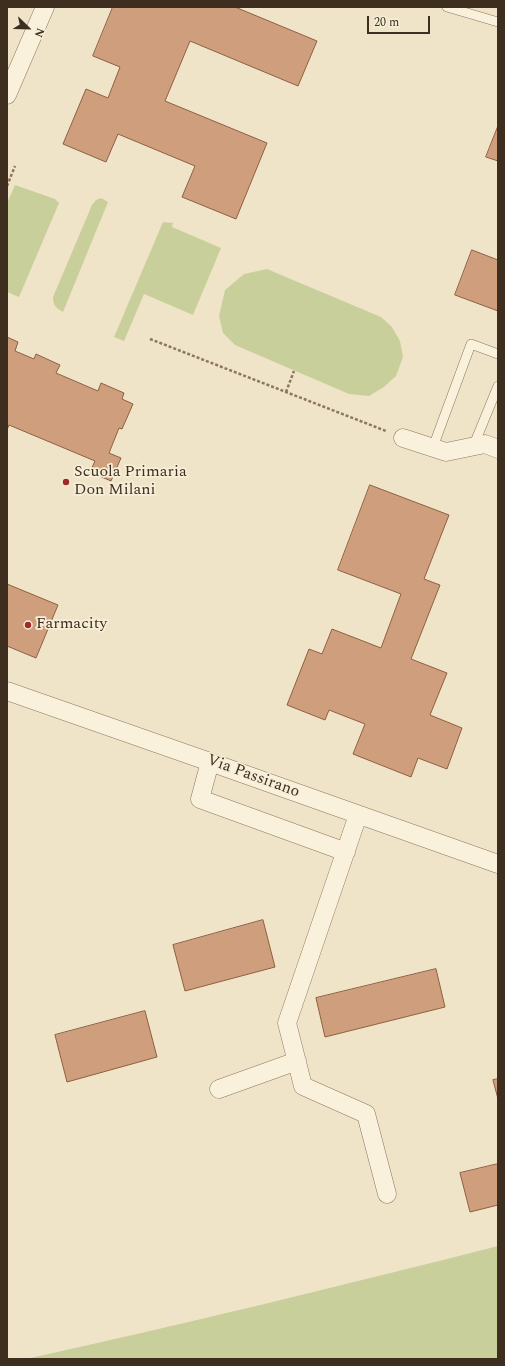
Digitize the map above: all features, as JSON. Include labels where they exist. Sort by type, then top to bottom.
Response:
[{"type":"street","points":[[7,95],[44,7]]},
{"type":"street","points":[[404,438],[446,452],[485,444],[498,449]]},
{"type":"street","name":"Via Passirano","points":[[7,691],[498,864]]},
{"type":"street","points":[[210,762],[200,799],[346,852]]},
{"type":"street","points":[[358,815],[287,1023],[303,1086],[366,1114],[387,1194]]},
{"type":"street","points":[[219,1089],[297,1061]]},
{"type":"lane","points":[[447,7],[498,22]]},
{"type":"lane","points":[[433,447],[471,344],[498,354]]},
{"type":"lane","points":[[473,447],[498,386]]},
{"type":"path","points":[[7,186],[15,166]]},
{"type":"path","points":[[150,339],[404,438]]},
{"type":"path","points":[[286,392],[294,371]]},
{"type":"green space","points":[[15,185],[55,199],[59,203],[19,297],[7,292],[7,203]]},
{"type":"green space","points":[[101,198],[108,202],[63,312],[55,306],[53,297],[92,205],[96,200]]},
{"type":"green space","points":[[163,222],[173,223],[172,227],[221,248],[193,315],[144,294],[124,341],[114,337]]},
{"type":"green space","points":[[267,269],[381,317],[392,327],[400,341],[403,357],[396,376],[384,387],[369,396],[349,394],[235,345],[223,333],[219,316],[225,290],[244,274]]},
{"type":"green space","points":[[498,1246],[498,1359],[26,1359],[380,1276]]},
{"type":"building","points":[[113,7],[235,7],[317,41],[298,86],[190,41],[165,101],[267,143],[236,219],[182,197],[195,166],[118,134],[106,162],[63,144],[86,89],[108,98],[120,67],[93,56]]},
{"type":"building","points":[[498,126],[498,161],[486,157]]},
{"type":"building","points":[[472,250],[498,260],[498,311],[455,295]]},
{"type":"building","points":[[7,337],[18,342],[15,351],[34,359],[36,354],[60,365],[56,373],[98,391],[101,383],[124,393],[122,399],[133,404],[122,429],[119,428],[109,453],[121,458],[111,481],[90,472],[95,461],[9,425],[7,430]]},
{"type":"building","points":[[370,485],[449,515],[424,579],[440,585],[411,659],[447,673],[430,715],[462,728],[447,769],[418,758],[411,777],[353,754],[365,724],[329,710],[325,720],[287,705],[309,649],[322,654],[332,629],[381,648],[401,594],[338,570]]},
{"type":"building","name":"Farmacity","points":[[7,584],[58,605],[36,658],[7,646]]},
{"type":"building","points":[[263,920],[275,967],[185,991],[173,945]]},
{"type":"building","points":[[436,969],[445,1007],[325,1037],[316,998]]},
{"type":"building","points":[[145,1011],[157,1057],[67,1082],[55,1035]]},
{"type":"building","points":[[498,1079],[498,1099],[493,1080]]},
{"type":"building","points":[[498,1164],[498,1205],[470,1212],[460,1173]]},
{"type":"place","name":"Scuola Primaria Don Milani","points":[[66,482]]},
{"type":"place","name":"Farmacity","points":[[28,625]]}]
